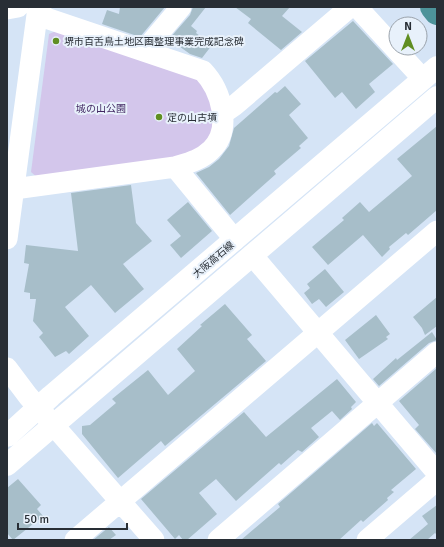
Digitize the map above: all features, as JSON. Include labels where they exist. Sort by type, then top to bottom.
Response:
[{"type":"main road","name":"大阪高石線","points":[[7,436],[38,407],[430,73]]},
{"type":"main road","points":[[7,465],[437,97]]},
{"type":"street","points":[[7,9],[18,7]]},
{"type":"street","points":[[144,51],[181,7]]},
{"type":"street","points":[[222,114],[235,105],[350,7]]},
{"type":"street","points":[[357,7],[430,73]]},
{"type":"street","points":[[7,239],[14,188],[12,160],[39,11],[144,51],[203,71],[212,80],[219,96],[222,114],[222,128],[218,140],[211,150],[198,160],[175,167],[14,188]]},
{"type":"street","points":[[175,167],[235,240]]},
{"type":"street","points":[[75,540],[437,231]]},
{"type":"street","points":[[252,255],[437,473]]},
{"type":"street","points":[[218,540],[437,352]]},
{"type":"street","points":[[7,368],[38,407],[154,540]]},
{"type":"street","points":[[367,540],[437,480]]},
{"type":"green space","name":"城の山公園","points":[[56,31],[197,75],[211,96],[215,127],[201,149],[172,159],[38,178],[31,172],[49,34]]},
{"type":"building","points":[[120,7],[165,7],[140,37],[102,24],[107,10],[119,14]]},
{"type":"building","points":[[193,7],[206,7],[191,26],[197,31],[196,33],[212,45],[202,58],[190,54],[169,39],[190,15]]},
{"type":"building","points":[[235,7],[290,7],[282,16],[302,32],[281,50],[248,23],[251,19]]},
{"type":"building","points":[[353,21],[393,64],[369,84],[375,92],[356,109],[342,92],[335,98],[305,61]]},
{"type":"building","points":[[285,86],[301,104],[289,115],[308,138],[299,146],[301,148],[274,171],[276,174],[230,215],[196,173],[209,167],[219,159],[229,146],[234,128],[275,92],[277,93]]},
{"type":"building","points":[[437,126],[437,210],[408,235],[406,233],[389,247],[390,249],[382,257],[363,235],[328,265],[312,247],[344,220],[342,218],[360,202],[369,212],[412,176],[397,159]]},
{"type":"building","points":[[131,185],[136,223],[152,241],[123,264],[144,289],[115,313],[91,285],[65,307],[89,336],[69,354],[66,351],[55,357],[39,337],[43,333],[33,321],[36,299],[30,299],[30,293],[24,292],[29,264],[24,263],[26,245],[78,251],[71,193]]},
{"type":"building","points":[[188,202],[212,231],[181,258],[170,245],[181,236],[167,220]]},
{"type":"building","points":[[325,269],[344,292],[326,307],[319,299],[312,304],[304,293],[310,288],[307,284]]},
{"type":"building","points":[[437,297],[437,326],[425,335],[422,328],[413,317]]},
{"type":"building","points":[[225,304],[252,335],[247,339],[266,361],[165,446],[161,441],[118,478],[82,434],[82,426],[90,425],[116,403],[112,399],[148,370],[168,395],[195,371],[177,349],[202,326],[200,325]]},
{"type":"building","points":[[376,315],[390,334],[386,337],[388,339],[359,359],[345,340]]},
{"type":"building","points":[[432,332],[437,340],[429,343],[379,386],[373,379],[396,358],[397,360]]},
{"type":"building","points":[[437,368],[437,454],[415,429],[419,425],[399,401]]},
{"type":"building","points":[[337,379],[356,402],[351,407],[352,409],[340,420],[332,411],[311,428],[319,437],[302,452],[298,450],[281,465],[279,463],[236,501],[216,479],[199,493],[217,514],[187,540],[183,540],[179,535],[175,539],[141,499],[244,412],[266,437]]},
{"type":"building","points":[[372,423],[374,426],[377,423],[416,469],[391,490],[394,492],[387,498],[388,500],[363,522],[361,520],[339,540],[241,540],[280,507],[278,504]]},
{"type":"building","points":[[18,479],[41,505],[37,509],[43,516],[13,540],[7,533],[7,488]]},
{"type":"building","points":[[437,505],[437,535],[435,533],[427,540],[409,540],[428,524],[422,516]]},
{"type":"building","points":[[109,527],[116,535],[109,540],[93,540]]},
{"type":"waterway","points":[[433,7],[437,12]]},
{"type":"place","name":"堺市百舌鳥土地区画整理事業完成記念碑","points":[[56,41]]},
{"type":"place","name":"定の山古墳","points":[[159,117]]}]
